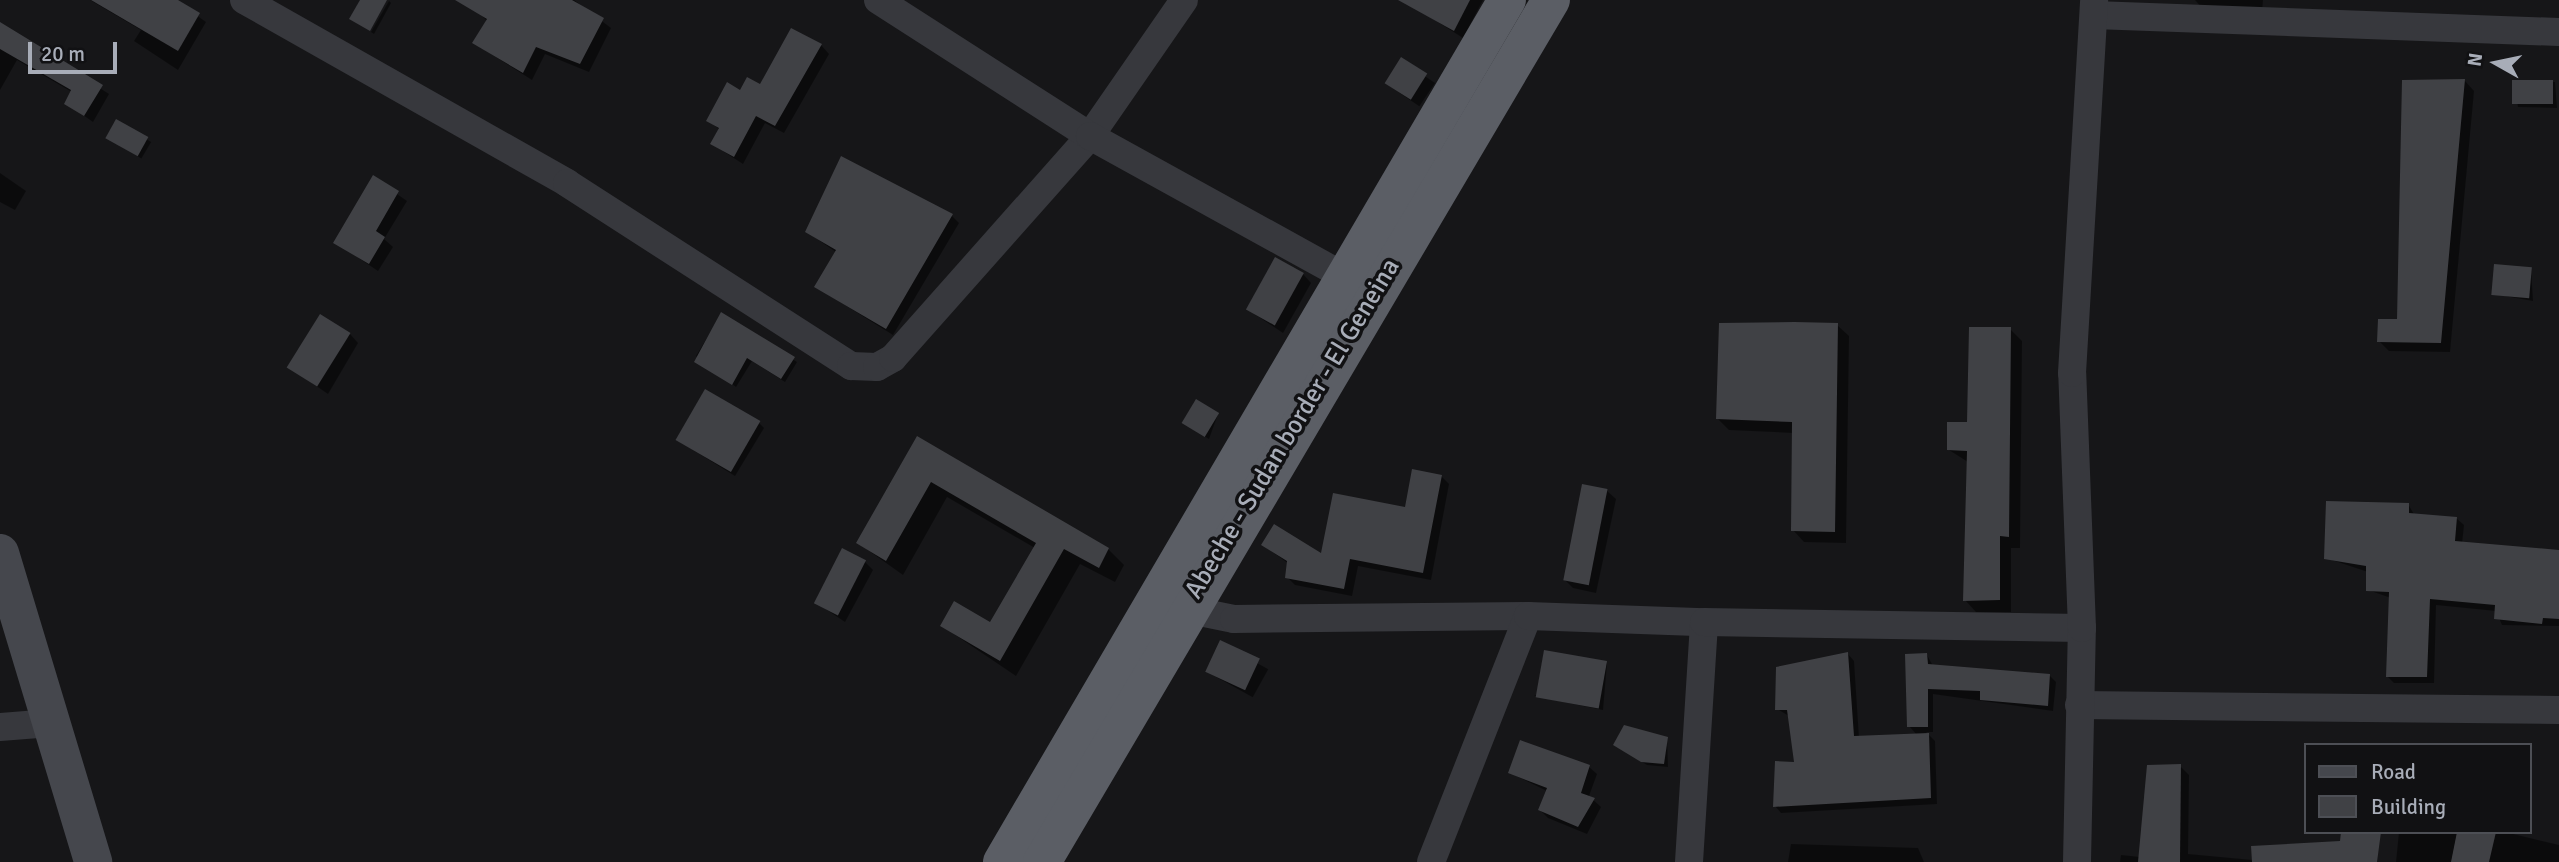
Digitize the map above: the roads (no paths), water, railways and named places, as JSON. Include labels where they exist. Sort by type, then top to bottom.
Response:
[{"type":"highway","name":"Abeche - Sudan border - El Geneina","points":[[1002,862],[1169,605],[1358,284],[1507,0]]},
{"type":"highway","name":"Abeche - Sudan border - El Geneina","points":[[1358,284],[1551,0]]},
{"type":"highway","name":"Abeche - Sudan border - El Geneina","points":[[1042,862],[1169,605]]},
{"type":"main road","points":[[0,553],[93,862]]},
{"type":"street","points":[[244,0],[567,183],[851,366],[877,367],[893,358],[1090,136],[1184,0]]},
{"type":"street","points":[[878,0],[1090,136],[1358,284]]},
{"type":"street","points":[[2077,862],[2082,628],[2073,373],[2094,8],[2559,32]]},
{"type":"street","points":[[1169,605],[1234,619],[1528,616],[1704,622],[2082,628]]},
{"type":"street","points":[[1431,862],[1528,616]]},
{"type":"street","points":[[1689,862],[1704,622]]},
{"type":"street","points":[[2079,705],[2559,710]]},
{"type":"street","points":[[0,727],[51,723]]}]
